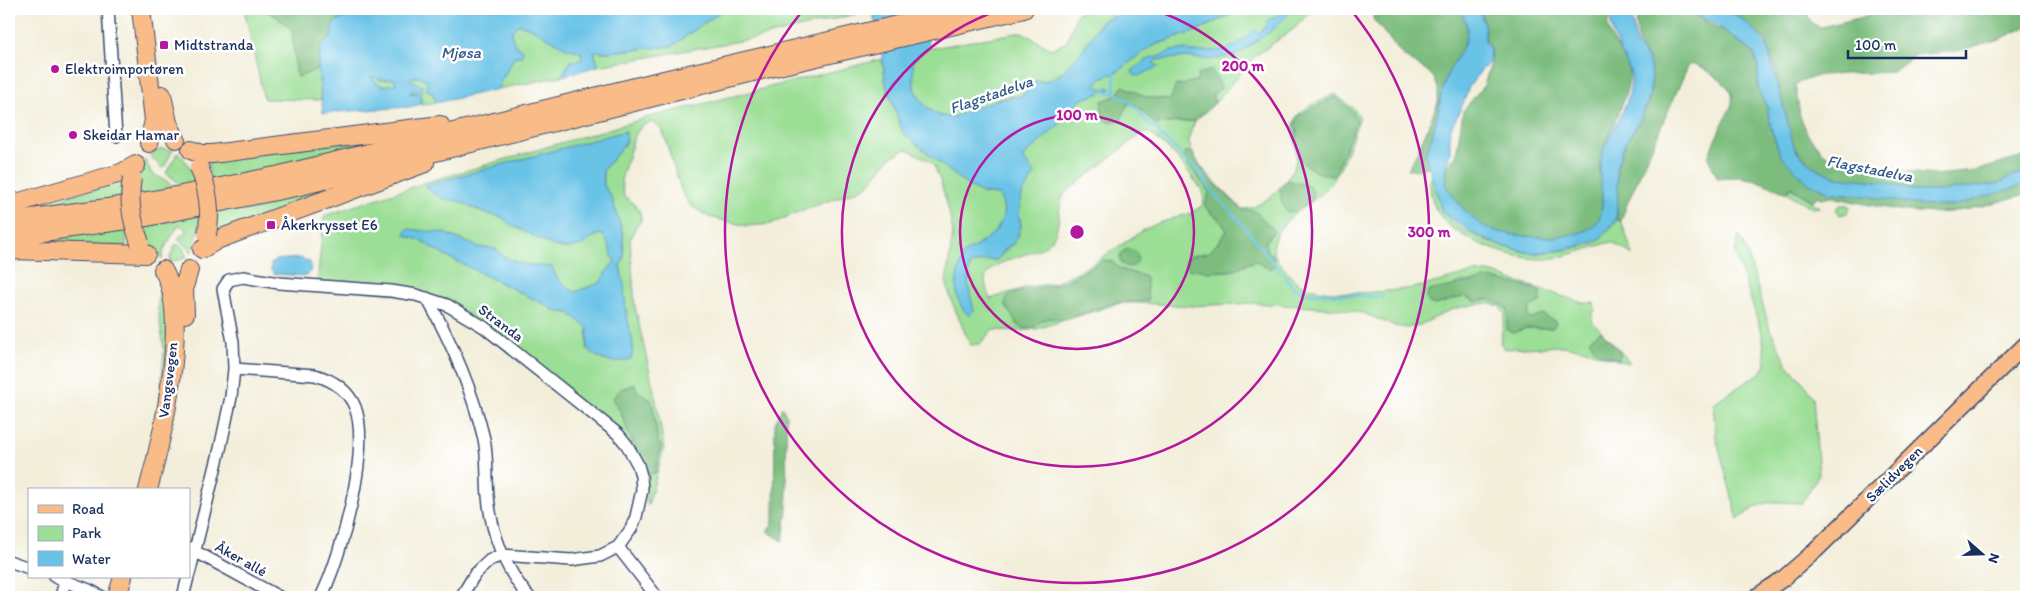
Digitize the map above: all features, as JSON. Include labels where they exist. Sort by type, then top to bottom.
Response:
[{"type":"highway","points":[[141,9],[154,120],[149,143]]},
{"type":"highway","points":[[152,9],[163,104],[168,123],[176,139],[190,150],[199,167],[208,198],[210,217],[205,241],[196,263],[189,270],[178,273],[163,270],[155,265],[143,248],[134,227],[131,209],[134,172],[142,151],[149,143],[164,137],[176,139]]},
{"type":"highway","points":[[933,23],[965,9]]},
{"type":"highway","points":[[9,221],[107,208],[217,188],[492,129],[933,23],[1024,9]]},
{"type":"highway","points":[[190,150],[212,154],[445,125],[492,129]]},
{"type":"highway","points":[[9,237],[111,223],[227,202],[296,187],[492,129]]},
{"type":"highway","points":[[205,241],[219,239],[474,146],[492,129]]},
{"type":"highway","points":[[9,205],[121,173],[134,172]]},
{"type":"highway","points":[[9,250],[143,248]]},
{"type":"highway","name":"Vangsvegen","points":[[148,488],[166,408],[173,352],[172,294],[163,270]]},
{"type":"highway","name":"Vangsvegen","points":[[158,488],[177,406],[184,338],[184,287],[189,270]]},
{"type":"highway","points":[[118,593],[132,578]]},
{"type":"main road","name":"Sælidvegen","points":[[1756,597],[1784,578],[1816,550],[2026,344]]},
{"type":"street","points":[[108,9],[116,136]]},
{"type":"street","name":"Stranda","points":[[234,369],[231,326],[223,289],[229,280],[243,277],[279,283],[392,291],[427,298],[463,313],[484,327],[618,434],[627,445],[638,464],[642,490],[640,504],[631,530],[618,547]]},
{"type":"street","points":[[427,298],[454,350],[475,407],[484,441],[490,514],[502,555],[516,580],[529,597]]},
{"type":"street","points":[[190,562],[228,414],[234,369],[315,375],[325,378],[345,391],[358,417],[359,448],[354,493],[334,567],[321,597]]},
{"type":"street","points":[[461,597],[475,574],[490,560],[502,555],[571,560],[600,556],[618,547],[657,597]]},
{"type":"street","name":"Åker allé","points":[[192,549],[280,597]]},
{"type":"street","points":[[9,560],[28,568]]},
{"type":"street","points":[[183,597],[188,578]]},
{"type":"street","points":[[61,597],[60,579],[89,590],[118,593]]},
{"type":"street","points":[[89,590],[118,593]]},
{"type":"green space","points":[[244,9],[271,13],[292,30],[296,71],[299,77],[318,69],[321,100],[264,99]]},
{"type":"green space","points":[[262,9],[353,9],[352,13],[333,23],[331,39],[321,46],[318,69],[298,77],[292,30],[276,16]]},
{"type":"green space","points":[[724,9],[872,10],[757,38],[598,66],[594,51],[607,52],[672,46]]},
{"type":"green space","points":[[1098,9],[1133,9],[1116,13],[1104,19],[1069,66],[1054,77],[1036,81],[1021,95],[996,100],[958,116],[946,117],[929,109],[916,94],[913,82],[913,61],[927,49],[1022,32],[1051,49],[1067,42],[1077,13]]},
{"type":"green space","points":[[1249,9],[1317,9],[1305,17],[1294,29],[1255,56],[1215,103],[1212,95],[1198,81],[1189,82],[1182,86],[1171,100],[1146,97],[1123,86],[1116,96],[1102,101],[1137,105],[1154,124],[1195,121],[1189,140],[1191,149],[1202,168],[1242,209],[1250,208],[1267,199],[1283,184],[1294,168],[1297,155],[1294,125],[1301,112],[1335,94],[1354,109],[1360,117],[1334,180],[1323,192],[1292,216],[1279,230],[1275,238],[1273,246],[1275,254],[1293,279],[1300,284],[1324,291],[1355,293],[1412,288],[1467,274],[1492,273],[1583,303],[1594,303],[1595,310],[1592,314],[1592,321],[1630,362],[1627,363],[1582,349],[1562,346],[1505,349],[1500,343],[1505,314],[1499,306],[1489,303],[1453,309],[1420,325],[1406,328],[1395,326],[1363,313],[1341,309],[1255,303],[1193,306],[1121,303],[1036,329],[1021,331],[992,330],[980,344],[970,345],[952,302],[946,282],[953,233],[949,211],[934,166],[927,159],[906,149],[891,157],[868,185],[855,192],[803,210],[771,224],[747,226],[709,217],[690,205],[682,193],[663,132],[652,122],[642,125],[634,137],[621,180],[624,196],[636,207],[641,217],[641,221],[635,228],[630,241],[635,306],[657,405],[664,448],[648,506],[638,457],[445,301],[317,284],[324,216],[424,183],[646,118],[882,59],[886,85],[903,133],[967,185],[982,193],[999,195],[1003,205],[1001,222],[996,230],[981,243],[964,253],[959,300],[969,316],[974,311],[968,281],[972,264],[997,260],[1018,237],[1021,226],[1019,215],[1022,194],[1035,174],[1022,158],[1064,120],[1080,100],[1111,89],[1103,90],[1094,85],[1103,77],[1117,72],[1140,54],[1157,44],[1194,32],[1232,14]],"holes":[[[1335,97],[1299,159],[1296,123],[1300,115]],[[626,131],[626,143],[603,170],[604,186],[611,196],[613,204],[626,312],[633,344],[604,361],[589,348],[587,339],[588,328],[569,313],[554,311],[550,307],[442,254],[422,241],[405,235],[444,233],[478,247],[496,249],[502,255],[515,262],[552,267],[561,282],[575,292],[600,283],[606,272],[615,262],[602,234],[577,246],[559,247],[542,240],[510,220],[484,213],[459,201],[441,197],[430,190],[427,185]],[[1142,133],[1150,133],[1175,155],[1200,187],[1204,197],[1203,205],[1191,213],[1156,224],[1142,231],[1089,266],[1055,283],[1027,287],[990,299],[985,280],[988,272],[995,266],[1035,251],[1051,241],[1057,230],[1062,199],[1065,193]],[[1187,163],[1205,174],[1270,237],[1266,240],[1267,251],[1273,255],[1264,267],[1256,261],[1229,271],[1199,269],[1191,256],[1210,252],[1227,231],[1219,219],[1210,213],[1209,192]],[[1104,260],[1113,262],[1120,269],[1146,278],[1148,301],[1114,303],[1063,320],[1049,318],[1018,326],[1005,304],[1011,294],[1063,283]],[[1463,282],[1514,284],[1533,288],[1532,305],[1528,312],[1528,317],[1553,328],[1507,330],[1508,310],[1493,301],[1481,300],[1476,302],[1465,296],[1455,285]],[[634,385],[637,391],[652,401],[658,442],[661,446],[655,473],[653,474],[635,450],[620,411],[613,399],[621,389]]]},
{"type":"green space","points":[[1374,9],[1459,9],[1466,24],[1465,42],[1447,76],[1433,134],[1425,153],[1430,166],[1418,170],[1408,169],[1420,146],[1438,102],[1438,88],[1434,78],[1426,70],[1403,56],[1373,19]]},
{"type":"green space","points":[[1481,9],[1611,9],[1608,28],[1628,67],[1629,81],[1601,159],[1601,213],[1599,219],[1591,227],[1579,233],[1547,237],[1498,232],[1487,228],[1475,220],[1445,185],[1446,167],[1456,156],[1463,111],[1484,85],[1491,63],[1490,46],[1486,42]]},
{"type":"green space","points":[[1639,9],[1683,9],[1722,30],[1754,53],[1758,66],[1758,89],[1767,107],[1771,128],[1781,156],[1807,182],[1833,193],[1867,196],[1913,204],[1949,206],[1965,203],[2026,184],[2026,194],[1960,211],[1936,213],[1905,211],[1828,196],[1824,199],[1818,196],[1813,201],[1791,187],[1786,193],[1753,179],[1737,177],[1718,179],[1708,158],[1732,104],[1732,95],[1728,88],[1713,75],[1701,67],[1692,64],[1688,66],[1621,221],[1617,219],[1617,168],[1625,143],[1640,122],[1650,98],[1652,77],[1649,61],[1639,45],[1636,23]]},
{"type":"green space","points":[[1725,9],[1809,9],[1808,17],[1813,24],[1821,27],[1886,9],[2026,9],[2026,27],[2000,39],[1957,51],[1916,55],[1893,72],[1820,75],[1795,84],[1800,116],[1808,135],[1821,151],[1834,161],[1849,165],[1934,175],[1975,171],[2026,156],[2026,173],[2017,174],[1997,184],[1938,191],[1916,191],[1887,182],[1836,177],[1812,166],[1795,149],[1783,109],[1776,72],[1766,41],[1739,16]]},
{"type":"green space","points":[[519,24],[535,30],[564,46],[581,52],[582,60],[567,66],[562,76],[498,89],[515,56],[522,55],[512,39],[512,31]]},
{"type":"green space","points":[[1212,70],[1222,88],[1212,95],[1215,103],[1195,121],[1154,124],[1137,105],[1128,103],[1121,120],[1107,122],[1101,116],[1102,101],[1116,96],[1123,86],[1146,97],[1170,100],[1176,85],[1197,81],[1198,74]]},
{"type":"green space","points":[[372,75],[381,80],[395,79],[396,84],[382,86],[372,79]]},
{"type":"green space","points":[[420,77],[427,80],[430,92],[435,97],[436,103],[421,104],[421,96],[409,93],[419,91],[417,84],[409,79]]},
{"type":"green space","points":[[1336,97],[1353,112],[1357,120],[1334,176],[1315,172],[1299,159],[1296,123],[1299,115]]},
{"type":"green space","points":[[425,131],[211,184],[208,164],[212,160]]},
{"type":"green space","points":[[161,149],[173,150],[163,169],[149,155]]},
{"type":"green space","points":[[178,152],[188,164],[198,188],[183,186],[166,173]]},
{"type":"green space","points":[[1184,152],[1192,152],[1205,174],[1239,207],[1244,210],[1255,211],[1275,231],[1266,240],[1267,251],[1273,255],[1274,267],[1270,269],[1256,261],[1243,264],[1236,270],[1207,272],[1199,269],[1189,270],[1186,266],[1186,259],[1210,252],[1227,231],[1219,219],[1205,207],[1209,192],[1187,163]]},
{"type":"green space","points":[[145,160],[152,174],[165,180],[177,189],[136,197],[137,184]]},
{"type":"green space","points":[[419,162],[220,236],[213,231],[215,211]]},
{"type":"green space","points":[[1432,177],[1442,212],[1460,228],[1489,242],[1534,254],[1565,250],[1595,243],[1617,220],[1621,221],[1633,255],[1612,242],[1546,259],[1520,257],[1490,248],[1461,234],[1442,218],[1432,200],[1430,179]]},
{"type":"green space","points":[[123,180],[122,199],[9,214]]},
{"type":"green space","points":[[1287,180],[1309,186],[1313,191],[1312,201],[1296,212],[1287,212],[1282,204],[1280,187]]},
{"type":"green space","points":[[1791,188],[1820,207],[1813,208],[1786,193]]},
{"type":"green space","points":[[1840,205],[1849,205],[1851,207],[1847,213],[1840,215],[1836,209]]},
{"type":"green space","points":[[200,214],[198,234],[191,253],[186,245],[178,240],[181,235],[183,236],[186,229],[180,225],[164,249],[162,259],[154,251],[142,229],[126,232],[126,246],[9,243]]},
{"type":"green space","points":[[1739,235],[1747,252],[1769,326],[1787,364],[1813,397],[1819,474],[1802,503],[1768,503],[1754,508],[1738,520],[1716,437],[1713,403],[1760,373],[1766,365],[1762,333],[1735,253]]},
{"type":"green space","points":[[176,244],[182,247],[187,257],[171,261],[162,285],[165,290],[168,357],[160,400],[164,349],[158,297],[172,252]]},
{"type":"green space","points":[[1129,249],[1135,252],[1138,258],[1135,264],[1129,267],[1123,264],[1120,258],[1123,252]]},
{"type":"green space","points":[[1104,260],[1113,262],[1120,269],[1146,277],[1148,301],[1114,303],[1063,320],[1049,318],[1041,321],[1035,327],[1026,329],[1018,326],[1005,304],[1006,299],[1011,294],[1063,283]]},
{"type":"green space","points":[[1490,278],[1538,290],[1542,293],[1540,302],[1529,309],[1528,317],[1532,318],[1542,314],[1556,322],[1553,328],[1527,328],[1513,333],[1507,330],[1508,310],[1493,301],[1481,300],[1476,302],[1465,296],[1435,305],[1429,303],[1426,297],[1429,291]]},
{"type":"green space","points":[[1601,331],[1621,353],[1619,359],[1598,353],[1589,340]]},
{"type":"green space","points":[[635,384],[637,391],[652,401],[658,442],[661,446],[655,473],[647,474],[644,471],[620,411],[612,399],[621,389]]},
{"type":"green space","points":[[782,407],[786,415],[787,510],[783,541],[767,531],[772,525],[774,517],[775,423]]},
{"type":"water","name":"Mjøsa","points":[[353,9],[724,9],[672,46],[607,52],[594,51],[598,66],[562,76],[571,61],[582,60],[581,52],[566,48],[531,28],[519,24],[512,31],[512,34],[516,45],[523,50],[522,56],[515,56],[498,89],[436,103],[433,93],[427,90],[427,80],[420,77],[412,77],[410,79],[423,87],[422,92],[409,93],[421,94],[421,104],[409,107],[323,113],[318,69],[321,46],[331,38],[333,23],[352,14]],"holes":[[[372,76],[381,80],[394,79],[396,84],[382,86],[372,79]]]},
{"type":"water","points":[[872,9],[920,9],[929,46],[913,61],[914,88],[922,102],[930,110],[940,116],[953,117],[996,100],[1022,96],[1030,85],[1036,81],[1045,82],[1059,75],[1079,55],[1102,21],[1135,9],[1249,9],[1232,14],[1194,32],[1157,44],[1140,54],[1117,72],[1103,77],[1094,85],[1103,89],[1109,87],[1111,89],[1080,100],[1064,120],[1022,158],[1035,174],[1022,194],[1019,215],[1021,226],[1013,245],[1008,246],[997,260],[972,264],[968,281],[974,311],[969,316],[963,309],[957,294],[957,278],[961,262],[964,253],[981,243],[996,230],[1001,223],[1003,205],[999,195],[982,193],[967,185],[903,133],[886,85],[881,48]]},
{"type":"water","points":[[1459,9],[1480,9],[1485,29],[1485,43],[1489,46],[1490,63],[1482,69],[1469,87],[1450,130],[1450,154],[1446,167],[1445,185],[1469,215],[1488,228],[1499,232],[1547,237],[1580,233],[1592,227],[1599,219],[1602,205],[1601,159],[1604,148],[1628,98],[1631,77],[1611,28],[1611,18],[1613,9],[1630,9],[1637,45],[1649,61],[1652,77],[1649,98],[1639,121],[1625,143],[1616,168],[1618,193],[1616,220],[1599,240],[1564,250],[1530,253],[1496,244],[1474,234],[1442,212],[1425,153],[1433,134],[1447,76],[1465,42],[1466,24]]},
{"type":"water","points":[[1684,9],[1719,9],[1726,11],[1740,18],[1758,34],[1767,46],[1795,150],[1812,166],[1836,177],[1887,182],[1916,191],[1938,191],[1997,184],[2017,174],[2026,173],[2026,184],[1965,203],[1949,206],[1913,204],[1867,196],[1833,193],[1807,182],[1781,156],[1771,128],[1767,107],[1758,89],[1758,66],[1754,53],[1717,25]]},
{"type":"water","points":[[1288,11],[1290,13],[1275,28],[1233,56],[1210,60],[1188,57],[1157,60],[1154,62],[1155,65],[1160,66],[1138,76],[1133,74],[1132,71],[1145,61],[1171,51],[1187,49],[1190,52],[1226,50],[1238,44],[1255,30],[1259,33],[1268,25],[1266,22],[1268,20]]},
{"type":"water","points":[[626,131],[626,143],[603,170],[604,186],[611,196],[623,233],[624,259],[620,266],[624,285],[626,312],[633,344],[632,358],[619,362],[602,359],[587,349],[588,328],[569,313],[554,311],[550,307],[442,254],[422,241],[405,235],[407,229],[444,233],[478,247],[496,249],[502,255],[515,262],[552,267],[561,282],[575,292],[600,283],[606,272],[615,262],[602,234],[596,235],[582,245],[567,248],[554,246],[511,225],[502,217],[482,212],[459,201],[443,199],[429,190],[426,185]]},
{"type":"water","points":[[300,258],[310,262],[310,270],[306,276],[274,274],[271,270],[271,264],[275,260]]},
{"type":"waterway","points":[[1115,70],[1115,93]]},
{"type":"waterway","points":[[1104,91],[1120,96],[1131,103],[1150,126],[1157,127],[1160,135],[1179,152],[1183,159],[1197,168],[1212,191],[1244,226],[1294,288],[1307,293],[1383,297]]},
{"type":"place","name":"Midtstranda","points":[[164,45]]},
{"type":"place","name":"Elektroimportøren","points":[[55,69]]},
{"type":"place","name":"Skeidar Hamar","points":[[73,135]]},
{"type":"place","name":"Åkerkrysset E6","points":[[271,225]]},
{"type":"water label","name":"Flagstadelva","points":[[991,94]]},
{"type":"water label","name":"Flagstadelva","points":[[1870,168]]}]
